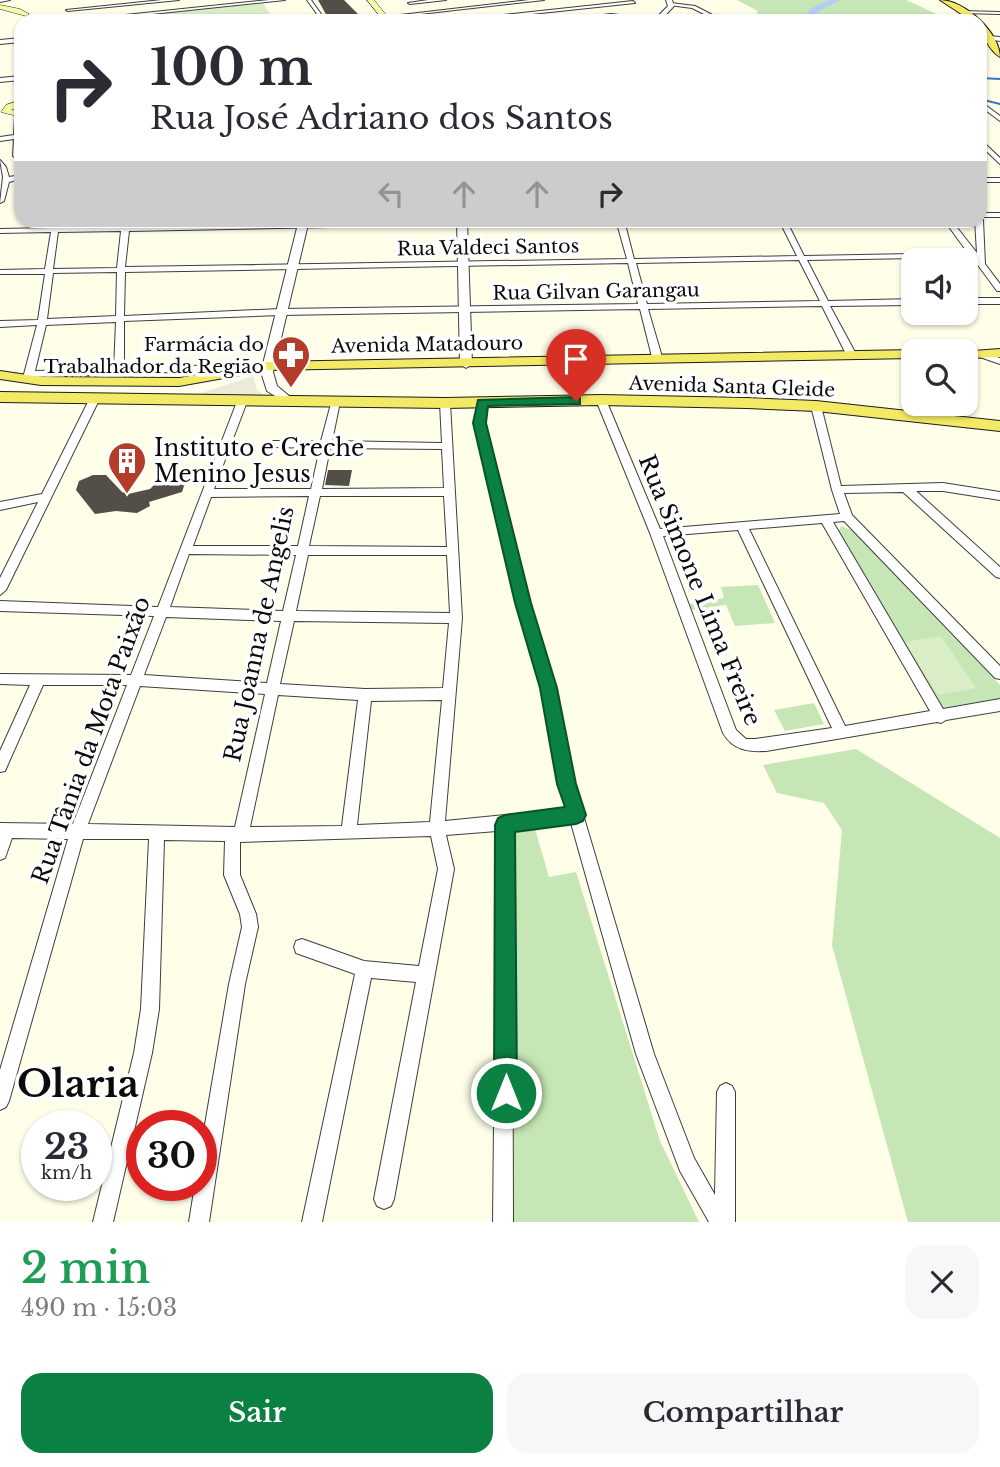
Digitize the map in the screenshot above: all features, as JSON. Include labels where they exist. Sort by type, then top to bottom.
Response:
[{"type":"main road","points":[[365,0],[378,14]]},
{"type":"main road","points":[[943,0],[966,14]]},
{"type":"main road","points":[[6,3],[28,14]]},
{"type":"main road","points":[[987,31],[1000,55]]},
{"type":"main road","points":[[0,115],[14,109]]},
{"type":"main road","name":"Avenida Matadouro","points":[[268,366],[901,354]]},
{"type":"main road","points":[[978,354],[999,354]]},
{"type":"main road","points":[[0,375],[29,376],[52,382],[180,383],[268,366]]},
{"type":"main road","name":"Avenida Santa Gleide","points":[[0,397],[482,403],[527,408],[601,400],[816,406],[1000,426]]},
{"type":"street","points":[[68,14],[73,0]]},
{"type":"street","points":[[68,10],[177,0]]},
{"type":"street","points":[[147,14],[283,0]]},
{"type":"street","points":[[309,0],[321,14]]},
{"type":"street","points":[[408,2],[444,0]]},
{"type":"street","points":[[489,0],[495,5]]},
{"type":"street","points":[[413,14],[542,0]]},
{"type":"street","points":[[515,14],[630,1],[635,6],[625,14]]},
{"type":"street","points":[[156,2],[158,13]]},
{"type":"street","points":[[408,2],[419,13]]},
{"type":"street","points":[[672,3],[690,14]]},
{"type":"street","points":[[672,3],[693,7],[708,14]]},
{"type":"street","points":[[554,4],[560,9]]},
{"type":"street","points":[[449,10],[453,14]]},
{"type":"street","points":[[963,12],[1000,13]]},
{"type":"street","points":[[989,38],[1000,38]]},
{"type":"street","points":[[987,118],[1000,119]]},
{"type":"street","points":[[0,161],[6,170],[0,201]]},
{"type":"street","points":[[0,231],[28,228]]},
{"type":"street","points":[[29,376],[51,271],[55,228]]},
{"type":"street","points":[[121,228],[134,228]]},
{"type":"street","points":[[288,400],[274,392],[268,384],[268,366],[302,228]]},
{"type":"street","points":[[462,228],[466,364]]},
{"type":"street","points":[[622,228],[657,357]]},
{"type":"street","points":[[786,228],[851,354]]},
{"type":"street","points":[[954,228],[1000,289]]},
{"type":"street","points":[[979,228],[979,259]]},
{"type":"street","points":[[119,371],[121,270],[125,229]]},
{"type":"street","name":"Rua Valdeci Santos","points":[[0,272],[801,256],[979,259]]},
{"type":"street","points":[[978,301],[1000,301]]},
{"type":"street","name":"Rua Gilvan Garangau","points":[[0,324],[280,312],[643,304],[901,302]]},
{"type":"street","name":"Avenida Matadouro","points":[[29,376],[268,366]]},
{"type":"street","points":[[0,590],[95,398]]},
{"type":"street","name":"Rua Tânia da Mota Paixão","points":[[0,1101],[78,831],[243,399]]},
{"type":"street","name":"Rua Simone Lima Freire","points":[[601,400],[656,534],[730,733],[738,743],[744,746],[766,745],[1000,705]]},
{"type":"street","name":"Rua Joanna de Angelis","points":[[199,1222],[237,984],[250,927],[248,914],[232,875],[237,836],[274,689],[335,402]]},
{"type":"street","points":[[384,1199],[446,869],[437,829],[456,618],[445,403]]},
{"type":"street","points":[[482,403],[480,423],[523,603],[549,688],[567,784],[576,815],[656,1088],[687,1164],[722,1222]]},
{"type":"street","points":[[816,406],[837,490],[847,517],[1000,674]]},
{"type":"street","points":[[273,444],[446,446]]},
{"type":"street","points":[[837,490],[943,487],[1000,496]]},
{"type":"street","points":[[906,488],[1000,574]]},
{"type":"street","points":[[208,493],[448,492]]},
{"type":"street","points":[[0,506],[44,497]]},
{"type":"street","points":[[656,534],[847,517]]},
{"type":"street","points":[[825,518],[941,717]]},
{"type":"street","points":[[741,525],[841,732]]},
{"type":"street","points":[[186,550],[453,551]]},
{"type":"street","points":[[0,606],[288,616],[456,618]]},
{"type":"street","points":[[0,679],[135,680],[365,695],[450,694]]},
{"type":"street","points":[[0,766],[39,680]]},
{"type":"street","points":[[349,832],[365,695]]},
{"type":"street","points":[[0,853],[4,830],[237,836],[505,825],[576,815]]},
{"type":"street","points":[[503,1222],[505,825]]},
{"type":"street","points":[[103,1222],[143,1053],[150,1009],[157,833]]},
{"type":"street","points":[[302,947],[365,969],[427,975]]},
{"type":"street","points":[[312,1222],[365,969]]},
{"type":"street","points":[[722,1222],[726,1092]]},
{"type":"green space","points":[[737,0],[906,0],[937,14],[757,14],[758,11]]},
{"type":"green space","points":[[263,3],[270,14],[154,14]]},
{"type":"green space","points":[[841,526],[852,530],[1000,685],[1000,699],[941,708],[838,533]]},
{"type":"green space","points":[[758,585],[775,623],[735,626],[726,605],[691,610],[689,604],[724,598],[721,587]]},
{"type":"green space","points":[[941,636],[976,688],[938,695],[905,642]]},
{"type":"green space","points":[[814,703],[824,724],[785,731],[774,710]]},
{"type":"green space","points":[[856,749],[1000,838],[1000,1222],[908,1222],[832,945],[842,830],[824,803],[777,793],[763,765]]},
{"type":"green space","points":[[535,829],[549,877],[576,872],[660,1141],[699,1222],[504,1222],[514,1052],[515,833]]},
{"type":"shaded area","points":[[253,376],[257,390],[267,397],[192,396]]},
{"type":"building","points":[[318,0],[344,0],[358,14],[326,14]]},
{"type":"building","points":[[328,470],[352,470],[349,486],[325,485]]},
{"type":"building","name":"Instituto e Creche Menino Jesus","points":[[93,475],[106,475],[122,492],[128,494],[150,489],[162,477],[181,477],[185,483],[182,492],[149,502],[150,506],[137,513],[116,511],[95,514],[76,490],[79,481]]},
{"type":"waterway","points":[[811,14],[836,0]]},
{"type":"waterway","points":[[987,78],[1000,79]]},
{"type":"waterway","points":[[987,101],[1000,104]]},
{"type":"place","name":"Farmácia do Trabalhador da Região","points":[[291,389]]},
{"type":"place","name":"Instituto e Creche Menino Jesus","points":[[127,495]]},
{"type":"district","name":"Olaria","points":[[78,1084]]},
{"type":"route","points":[[506,1093],[505,825],[576,815],[567,784],[549,688],[523,603],[480,423],[482,403],[576,401]]}]
